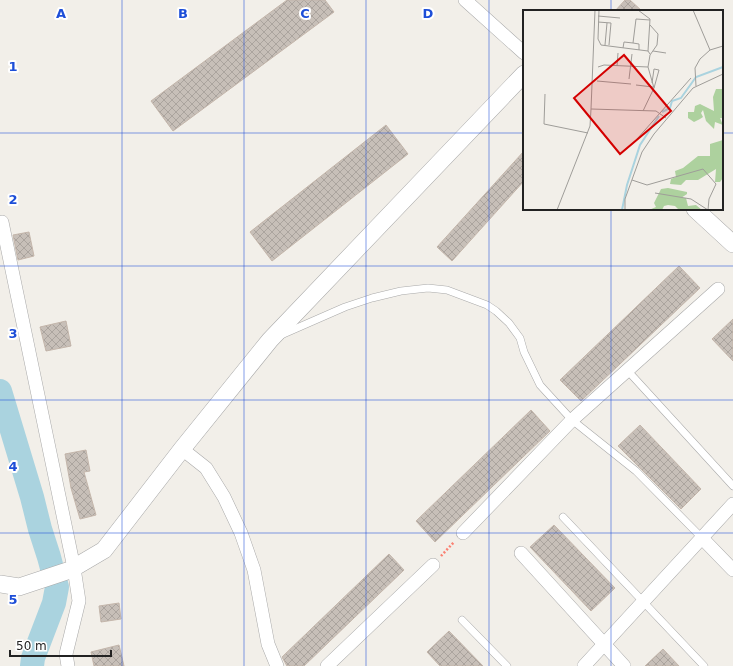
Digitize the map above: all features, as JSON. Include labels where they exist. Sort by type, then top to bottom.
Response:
[{"type":"street","points":[[464,0],[523,52]]},
{"type":"street","points":[[0,584],[19,587],[74,568],[104,550],[182,449],[270,340],[523,75]]},
{"type":"street","points":[[696,210],[733,244]]},
{"type":"street","points":[[2,222],[74,568],[79,601],[66,654],[68,666]]},
{"type":"street","points":[[463,532],[572,420],[718,289]]},
{"type":"street","points":[[182,449],[206,468],[224,496],[241,533],[254,570],[268,644],[277,666]]},
{"type":"street","points":[[584,666],[733,504]]},
{"type":"street","points":[[702,538],[733,570]]},
{"type":"street","points":[[520,554],[624,666]]},
{"type":"street","points":[[327,666],[433,565]]},
{"type":"lane","points":[[270,340],[345,306],[401,291],[428,288],[447,290],[487,305],[496,310],[509,323],[520,338],[524,352],[540,386],[572,420],[636,471],[702,538]]},
{"type":"lane","points":[[627,370],[733,486]]},
{"type":"lane","points":[[563,516],[704,666]]},
{"type":"lane","points":[[462,620],[506,666]]},
{"type":"path","points":[[433,565],[463,532]]},
{"type":"building","points":[[287,0],[325,0],[334,12],[173,131],[151,101]]},
{"type":"building","points":[[625,0],[630,0],[641,10],[616,10]]},
{"type":"building","points":[[386,125],[408,154],[272,261],[250,232]]},
{"type":"building","points":[[523,152],[523,182],[452,261],[437,247]]},
{"type":"building","points":[[29,232],[34,256],[18,260],[13,235]]},
{"type":"building","points":[[679,266],[700,288],[581,401],[560,380]]},
{"type":"building","points":[[733,319],[733,361],[712,339]]},
{"type":"building","points":[[66,321],[71,346],[46,351],[40,327]]},
{"type":"building","points":[[531,410],[550,431],[435,542],[416,521]]},
{"type":"building","points":[[640,425],[701,489],[681,509],[618,446]]},
{"type":"building","points":[[86,450],[90,471],[84,472],[96,515],[80,519],[71,488],[65,454]]},
{"type":"building","points":[[554,525],[615,588],[591,611],[530,547]]},
{"type":"building","points":[[389,554],[404,570],[304,666],[287,666],[282,657]]},
{"type":"building","points":[[119,603],[121,619],[101,622],[99,606]]},
{"type":"building","points":[[449,631],[483,666],[440,666],[427,652]]},
{"type":"building","points":[[119,645],[124,666],[94,666],[91,652]]},
{"type":"building","points":[[663,649],[679,666],[645,666]]},
{"type":"waterway","points":[[0,391],[57,587],[54,603],[33,658],[32,666]]}]
